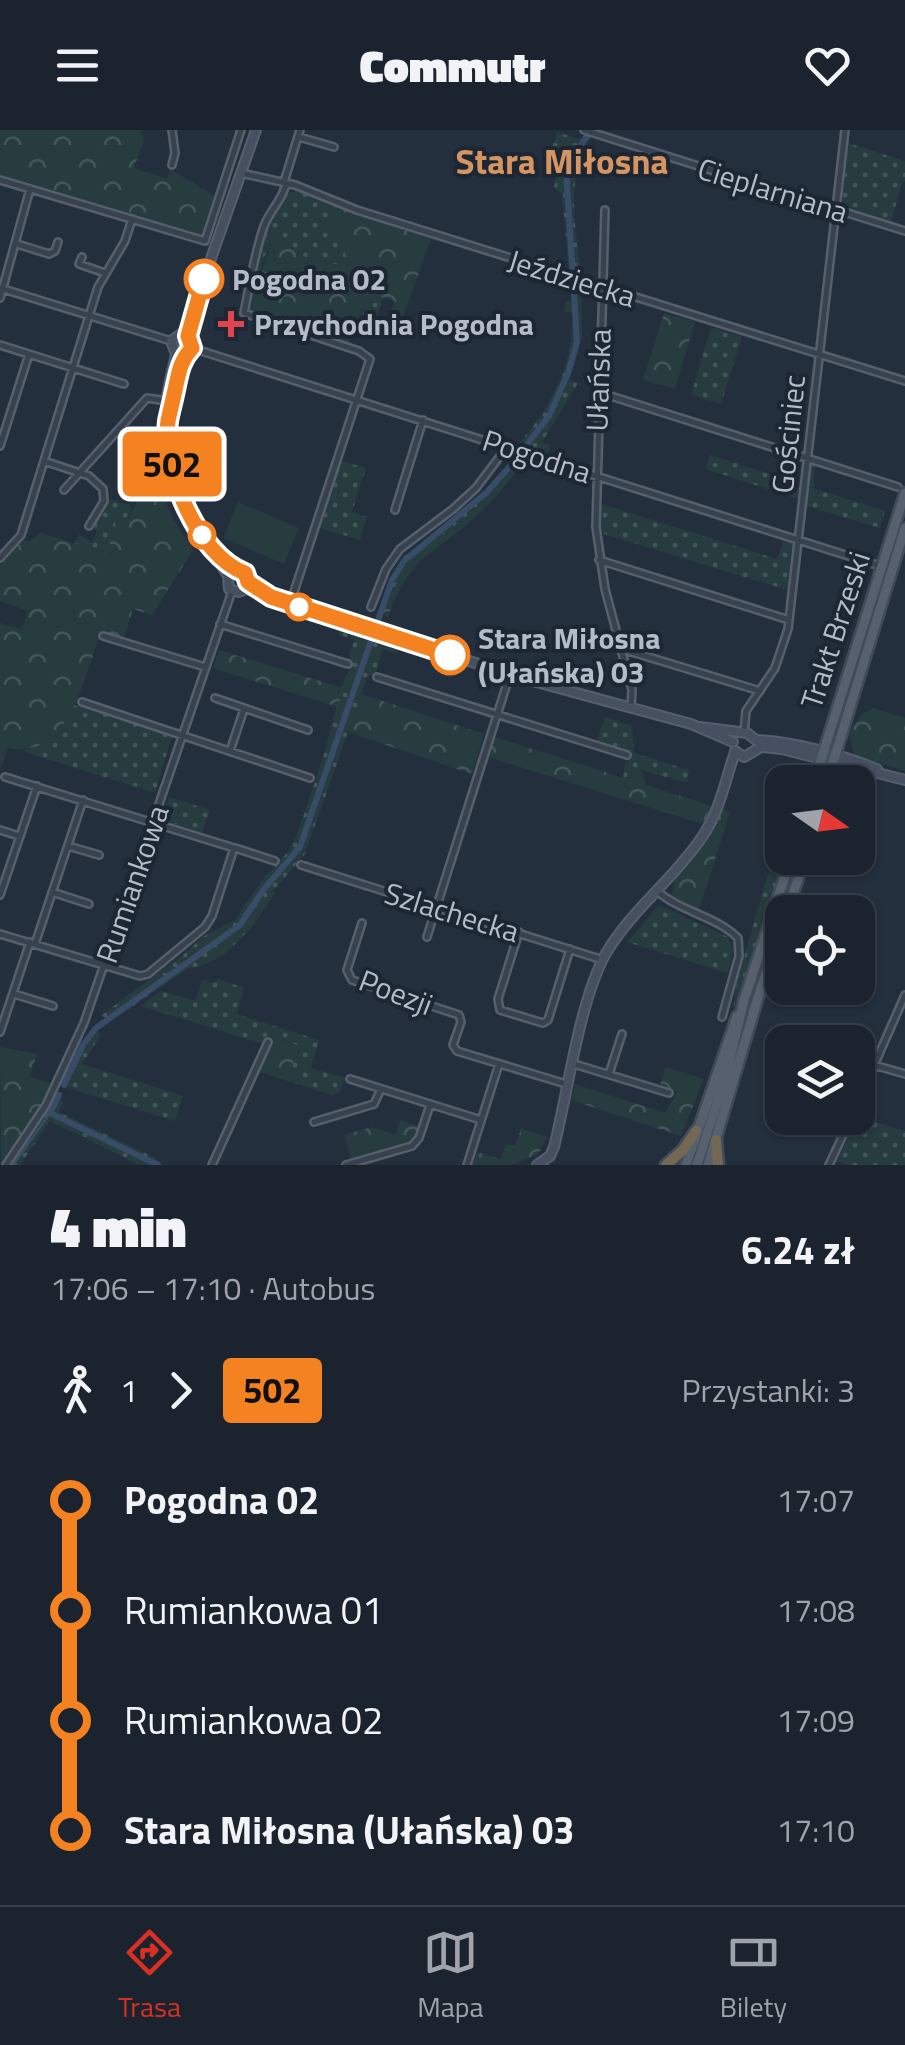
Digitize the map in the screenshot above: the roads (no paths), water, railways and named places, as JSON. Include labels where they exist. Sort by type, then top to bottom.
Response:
[{"type":"highway","points":[[666,1165],[696,1131]]},
{"type":"highway","points":[[716,1140],[718,1165]]},
{"type":"main road","name":"Trakt Brzeski","points":[[819,765],[902,490]]},
{"type":"main road","name":"Trakt Brzeski","points":[[832,765],[905,528]]},
{"type":"main road","points":[[728,1072],[744,1000],[785,875]]},
{"type":"main road","points":[[708,1165],[765,978]]},
{"type":"main road","points":[[686,1165],[744,1000]]},
{"type":"main road","points":[[697,1165],[728,1072],[755,1008]]},
{"type":"street","points":[[172,130],[176,153],[172,165]]},
{"type":"street","points":[[0,180],[205,240],[241,130]]},
{"type":"street","points":[[232,573],[194,522],[180,492],[171,459],[167,401],[180,354],[192,348],[185,334],[256,130]]},
{"type":"street","name":"Cieplarniana","points":[[584,130],[905,231]]},
{"type":"street","name":"Gościniec","points":[[538,1165],[554,1147],[593,985],[603,960],[709,826],[732,765],[746,711],[782,653],[790,620],[845,130]]},
{"type":"street","points":[[290,604],[370,359],[365,353],[244,313],[250,272],[263,230],[282,198],[299,133],[334,147]]},
{"type":"street","name":"Jeździecka","points":[[241,173],[285,182],[357,210],[905,382]]},
{"type":"street","points":[[0,298],[30,189]]},
{"type":"street","name":"Ułańska","points":[[604,210],[595,475],[599,560],[633,694],[631,708]]},
{"type":"street","points":[[0,558],[21,535],[89,316],[105,273],[126,241],[132,219]]},
{"type":"street","points":[[17,244],[49,254],[55,252],[58,242]]},
{"type":"street","points":[[82,257],[79,264],[105,273]]},
{"type":"street","points":[[1,289],[171,341],[180,354],[168,421]]},
{"type":"street","points":[[171,341],[185,334]]},
{"type":"street","points":[[0,345],[124,384]]},
{"type":"street","name":"Pogodna","points":[[192,348],[882,566]]},
{"type":"street","points":[[0,446],[30,354]]},
{"type":"street","points":[[598,392],[902,490]]},
{"type":"street","points":[[64,490],[148,397],[167,401]]},
{"type":"street","points":[[395,510],[423,420]]},
{"type":"street","points":[[371,607],[386,569],[400,549],[453,510],[508,447]]},
{"type":"street","points":[[44,461],[81,473],[104,489],[106,495],[89,526]]},
{"type":"street","points":[[599,560],[790,620]]},
{"type":"street","points":[[232,573],[245,573],[247,586]]},
{"type":"street","points":[[232,573],[227,586],[232,591],[239,592],[247,586]]},
{"type":"street","points":[[247,586],[364,628],[699,727],[738,743],[834,758],[905,780]]},
{"type":"street","name":"Rumiankowa","points":[[6,1165],[46,1106],[84,1023],[232,591]]},
{"type":"street","points":[[220,624],[348,664]]},
{"type":"street","points":[[102,636],[206,668]]},
{"type":"street","points":[[622,648],[760,691]]},
{"type":"street","points":[[428,938],[510,674]]},
{"type":"street","points":[[377,677],[627,755]]},
{"type":"street","points":[[215,698],[308,730]]},
{"type":"street","points":[[82,702],[310,778]]},
{"type":"street","points":[[230,751],[244,708]]},
{"type":"street","points":[[738,743],[748,756],[756,745]]},
{"type":"street","points":[[5,777],[276,861]]},
{"type":"street","points":[[0,895],[37,786]]},
{"type":"street","points":[[1,1033],[83,799]]},
{"type":"street","points":[[0,830],[19,836]]},
{"type":"street","points":[[68,846],[98,856]]},
{"type":"street","points":[[0,934],[140,976],[148,974],[190,941],[212,916],[234,848]]},
{"type":"street","name":"Szlachecka","points":[[301,865],[603,960]]},
{"type":"street","points":[[657,891],[738,938],[738,962],[722,1017]]},
{"type":"street","points":[[52,892],[89,904]]},
{"type":"street","name":"Poezji","points":[[362,923],[347,970],[350,978],[458,1015],[461,1022],[454,1050],[569,1085]]},
{"type":"street","points":[[519,932],[497,1004],[500,1010],[543,1023],[549,1018],[570,949]]},
{"type":"street","points":[[14,994],[53,1006]]},
{"type":"street","points":[[875,1062],[905,995]]},
{"type":"street","points":[[609,1074],[622,1034]]},
{"type":"street","points":[[212,1165],[268,1042]]},
{"type":"street","points":[[466,1165],[498,1064]]},
{"type":"street","points":[[574,1064],[669,1093]]},
{"type":"street","points":[[875,1064],[905,1074]]},
{"type":"street","points":[[350,1079],[480,1120]]},
{"type":"street","points":[[314,1122],[374,1104],[380,1089]]},
{"type":"street","points":[[346,1165],[412,1146],[419,1138],[430,1105]]},
{"type":"street","points":[[829,1165],[842,1135]]},
{"type":"waterway","points":[[64,1085],[83,1045],[96,1028],[240,925],[300,847],[392,580],[404,561],[487,492],[549,416],[577,342],[566,168],[591,130]]},
{"type":"waterway","points":[[59,1095],[50,1113],[158,1165]]},
{"type":"waterway","points":[[13,1165],[50,1113]]},
{"type":"place","name":"Pogodna 02","points":[[204,279]]},
{"type":"place","name":"Przychodnia Pogodna","points":[[231,324]]},
{"type":"place","name":"Stara Miłosna (Ułańska) 03","points":[[450,655]]},
{"type":"district","name":"Stara Miłosna","points":[[562,161]]}]
